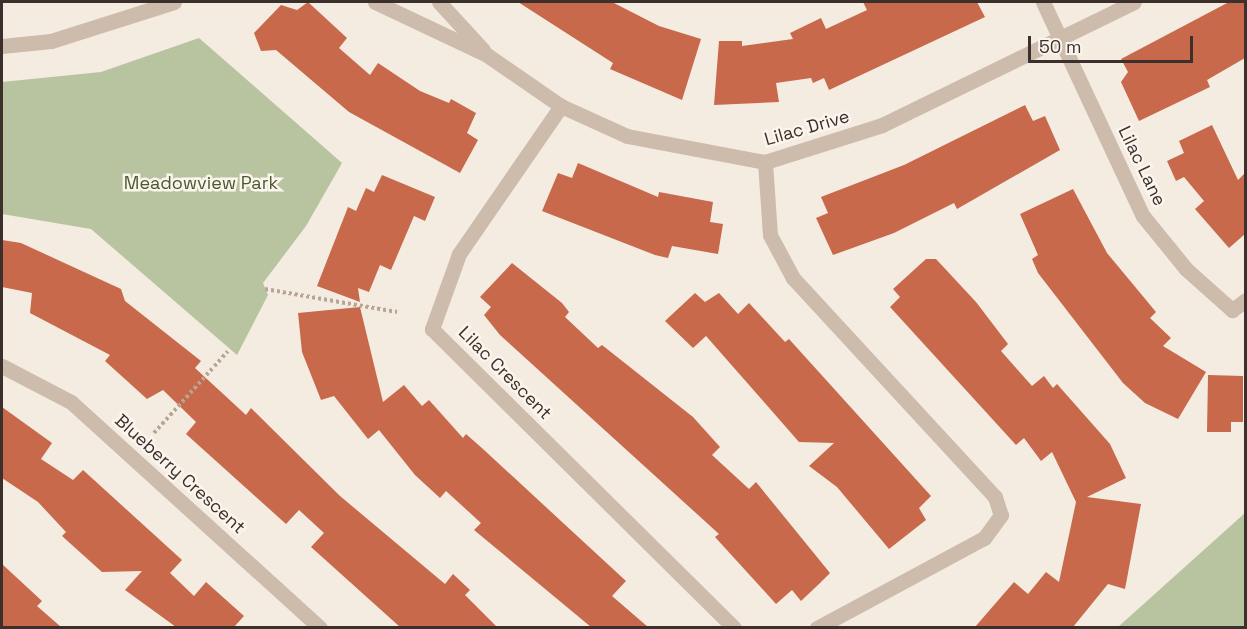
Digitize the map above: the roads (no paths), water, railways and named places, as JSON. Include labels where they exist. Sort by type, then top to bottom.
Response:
[{"type":"street","points":[[2,46],[51,41],[174,2]]},
{"type":"street","name":"Lilac Drive","points":[[375,2],[487,55],[561,106],[627,136],[765,162],[882,125],[1134,2]]},
{"type":"street","name":"Lilac Drive","points":[[439,2],[487,55]]},
{"type":"street","name":"Lilac Lane","points":[[1043,2],[1143,216],[1186,269],[1232,310],[1245,300]]},
{"type":"street","name":"Lilac Crescent","points":[[561,106],[459,254],[432,329],[734,627]]},
{"type":"street","points":[[765,162],[770,235],[793,278],[995,497],[1001,515],[984,538],[817,627]]},
{"type":"street","name":"Blueberry Crescent","points":[[2,366],[71,402],[320,627]]},
{"type":"park label","name":"Meadowview Park","points":[[201,183]]}]
